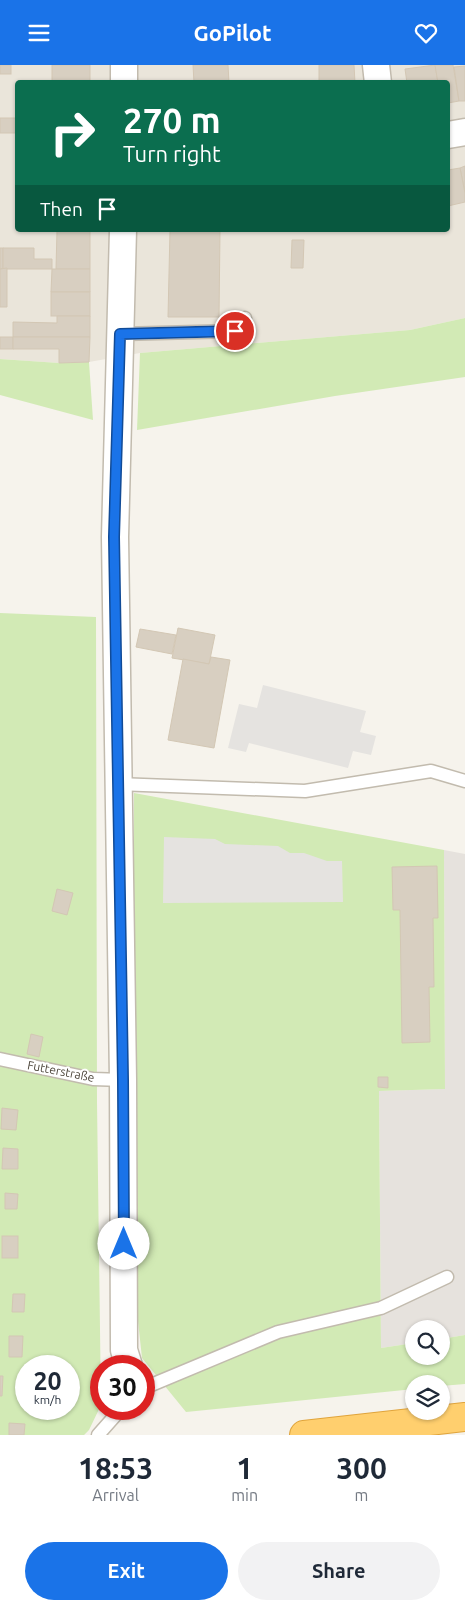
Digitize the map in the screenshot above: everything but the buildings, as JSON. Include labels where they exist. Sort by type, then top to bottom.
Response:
[{"type":"highway","points":[[304,1435],[465,1417]]},
{"type":"street","points":[[124,65],[124,80]]},
{"type":"street","points":[[376,65],[378,80]]},
{"type":"street","points":[[450,135],[465,132]]},
{"type":"street","points":[[123,232],[114,537],[126,1355]]},
{"type":"lane","points":[[120,334],[235,331],[242,327],[245,318]]},
{"type":"lane","points":[[118,784],[305,791],[431,771],[465,781]]},
{"type":"lane","name":"Futterstraße","points":[[0,1059],[93,1079],[123,1080]]},
{"type":"lane","points":[[155,1383],[278,1332],[381,1308],[448,1277]]},
{"type":"lane","points":[[98,1435],[111,1420]]},
{"type":"shaded area","points":[[0,65],[465,65],[465,318],[410,330],[140,353],[89,362],[59,363],[0,359]]},
{"type":"shaded area","points":[[263,685],[366,711],[360,732],[376,736],[371,755],[353,751],[348,768],[249,743],[246,752],[228,748],[239,704],[257,708]]},
{"type":"shaded area","points":[[164,837],[215,839],[225,844],[278,846],[290,853],[304,853],[327,861],[342,861],[343,902],[163,903]]},
{"type":"shaded area","points":[[444,850],[465,854],[465,1335],[450,1338],[450,1320],[405,1320],[405,1344],[381,1348],[379,1091],[445,1089]]},
{"type":"green space","points":[[465,318],[465,377],[335,396],[137,430],[140,353],[410,330]]},
{"type":"green space","points":[[0,359],[59,363],[89,362],[93,420],[0,395]]},
{"type":"green space","points":[[0,613],[96,617],[97,1102],[100,1355],[90,1355],[90,1420],[94,1420],[84,1435],[0,1435]]},
{"type":"green space","points":[[134,793],[444,850],[445,1089],[379,1091],[381,1348],[405,1344],[405,1365],[450,1365],[450,1338],[465,1335],[465,1384],[450,1385],[450,1375],[405,1375],[405,1390],[186,1412],[155,1374],[155,1355],[142,1355],[133,1275]]},
{"type":"route","points":[[124,1244],[114,537],[120,334],[235,331]]}]
